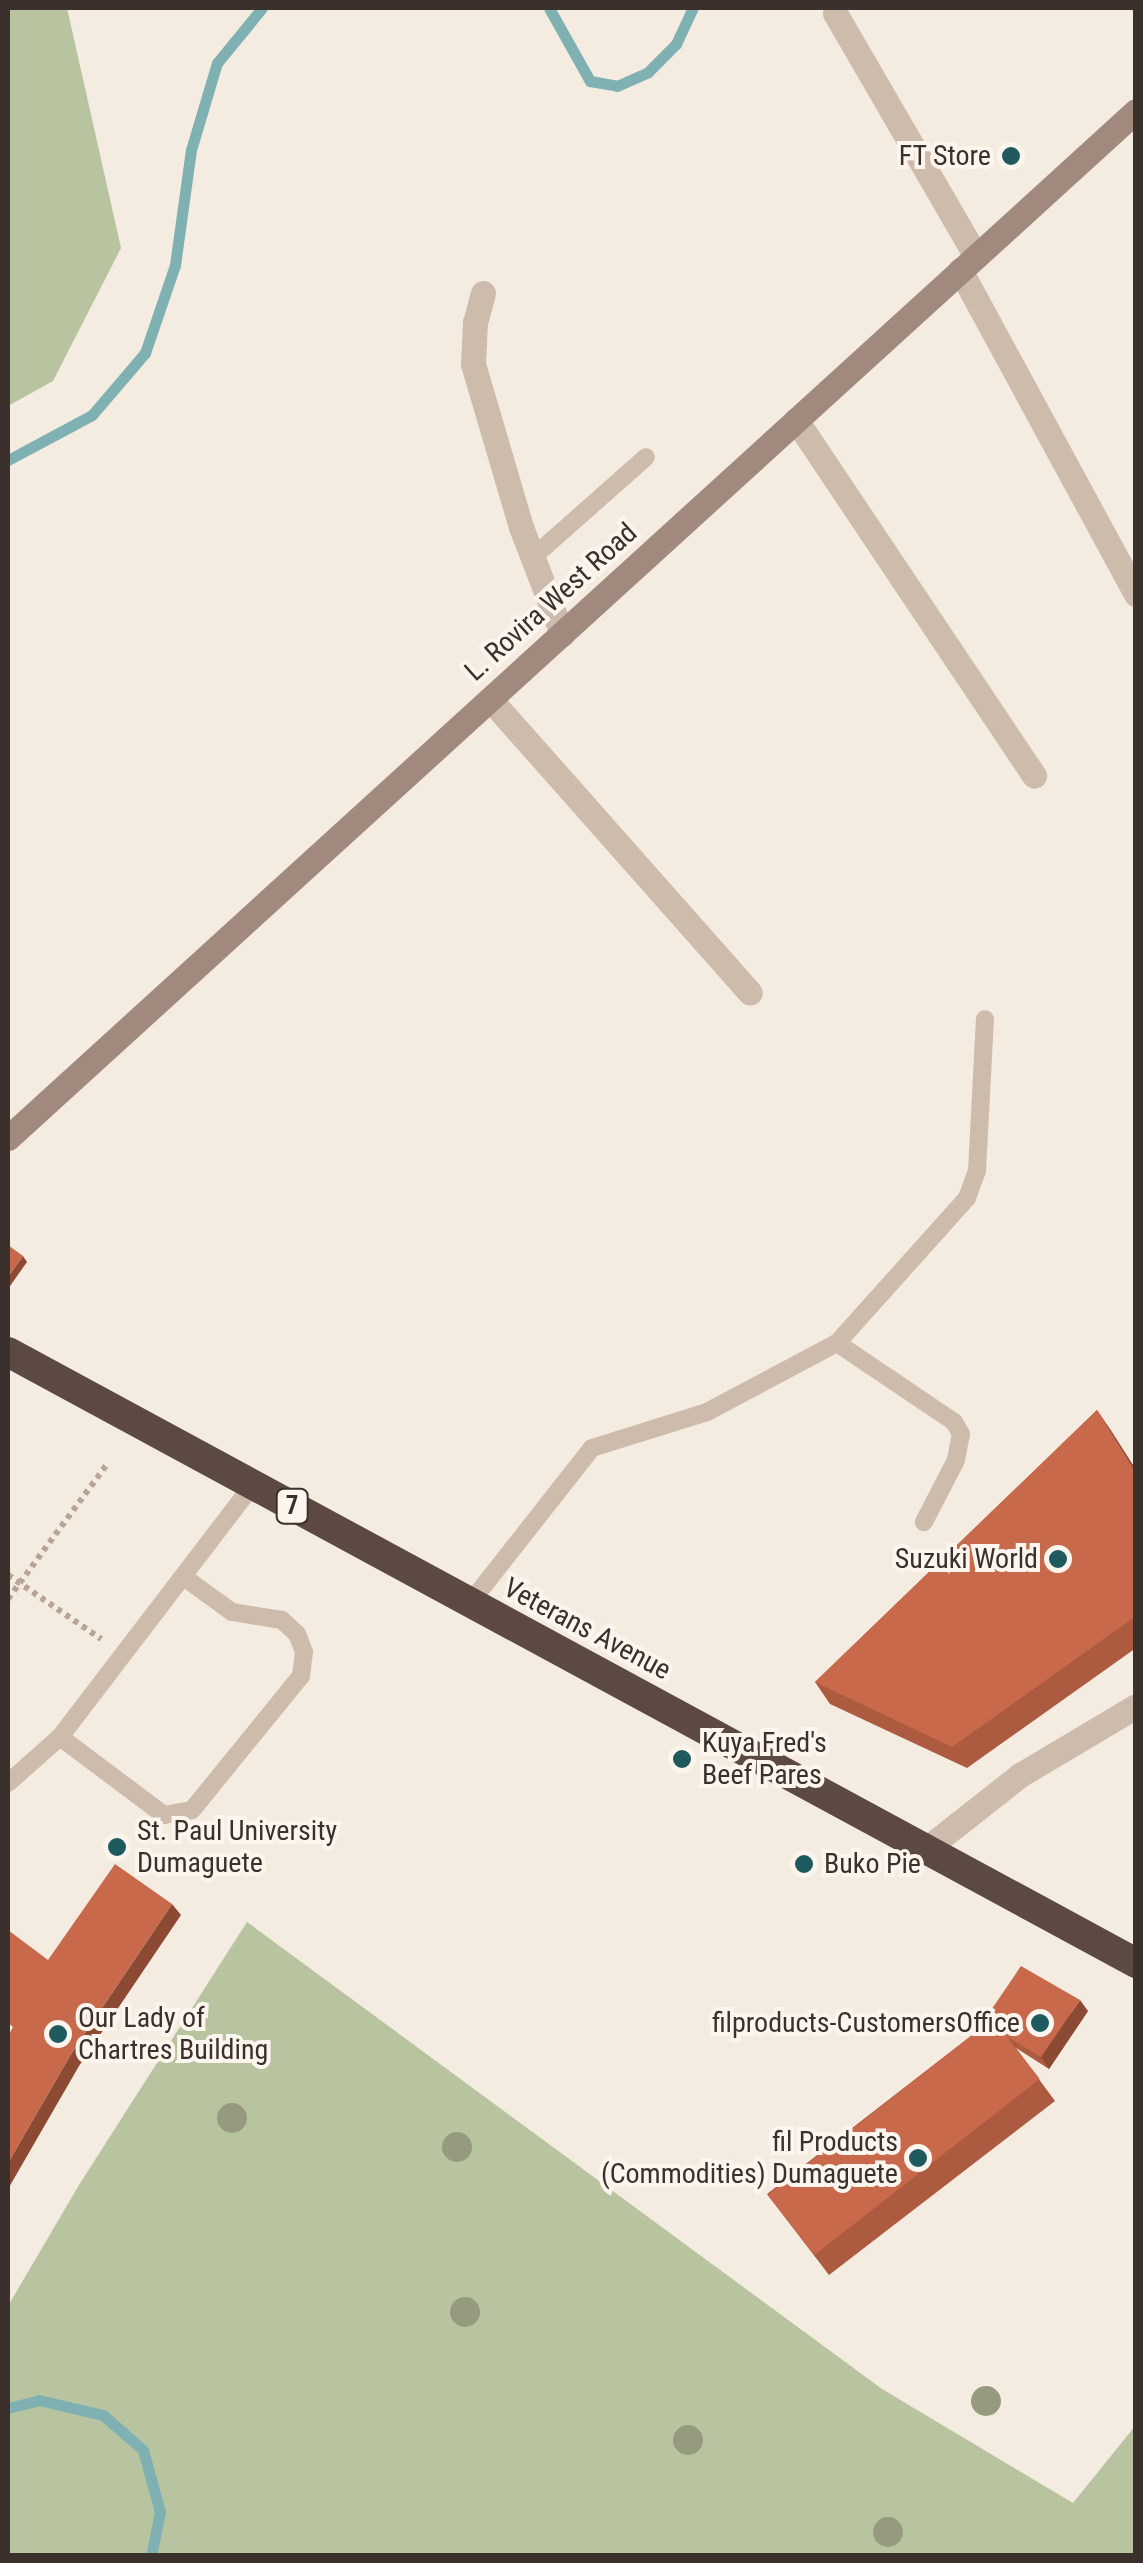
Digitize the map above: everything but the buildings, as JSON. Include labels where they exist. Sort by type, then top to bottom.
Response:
[{"type":"highway","name":"Veterans Avenue","points":[[11,1362],[252,1484],[1136,1963]]},
{"type":"main road","name":"L. Rovira West Road","points":[[8,1138],[1136,111]]},
{"type":"street","points":[[835,13],[968,263],[1136,594]]},
{"type":"street","points":[[483,293],[475,322],[473,364],[532,558],[562,634]]},
{"type":"street","points":[[796,420],[1034,776]]},
{"type":"street","points":[[490,699],[750,994]]},
{"type":"street","points":[[926,1849],[1020,1775],[1136,1706]]},
{"type":"lane","points":[[532,558],[646,457]]},
{"type":"lane","points":[[470,1604],[592,1448],[708,1412],[837,1343],[967,1198],[977,1171],[985,1018]]},
{"type":"lane","points":[[837,1343],[954,1422],[961,1434],[956,1460],[924,1522]]},
{"type":"lane","points":[[8,1783],[60,1736],[185,1578],[252,1484]]},
{"type":"lane","points":[[60,1736],[164,1815],[192,1810],[302,1676],[304,1652],[297,1634],[282,1620],[232,1612],[185,1578]]},
{"type":"path","points":[[8,1598],[107,1464]]},
{"type":"path","points":[[8,1575],[122,1654]]},
{"type":"green space","points":[[8,8],[67,8],[121,248],[53,381],[8,406]]},
{"type":"green space","points":[[247,1922],[882,2389],[1073,2503],[1135,2426],[1135,2555],[8,2555],[8,2306],[79,2185]]},
{"type":"waterway","points":[[8,460],[92,415],[145,353],[175,265],[191,150],[217,63],[262,8]]},
{"type":"waterway","points":[[549,8],[590,81],[617,86],[648,72],[676,44],[693,8]]},
{"type":"waterway","points":[[8,2408],[39,2400],[103,2415],[143,2450],[160,2512],[151,2556]]},
{"type":"place","name":"FT Store","points":[[1011,156]]},
{"type":"place","name":"Suzuki World","points":[[1058,1559]]},
{"type":"place","name":"Kuya Fred's Beef Pares","points":[[682,1759]]},
{"type":"place","name":"St. Paul University Dumaguete","points":[[117,1847]]},
{"type":"place","name":"Buko Pie","points":[[804,1864]]},
{"type":"place","name":"filproducts-CustomersOffice","points":[[1040,2023]]},
{"type":"place","name":"Our Lady of Chartres Building","points":[[58,2034]]},
{"type":"place","name":"fil Products (Commodities) Dumaguete","points":[[918,2158]]}]
